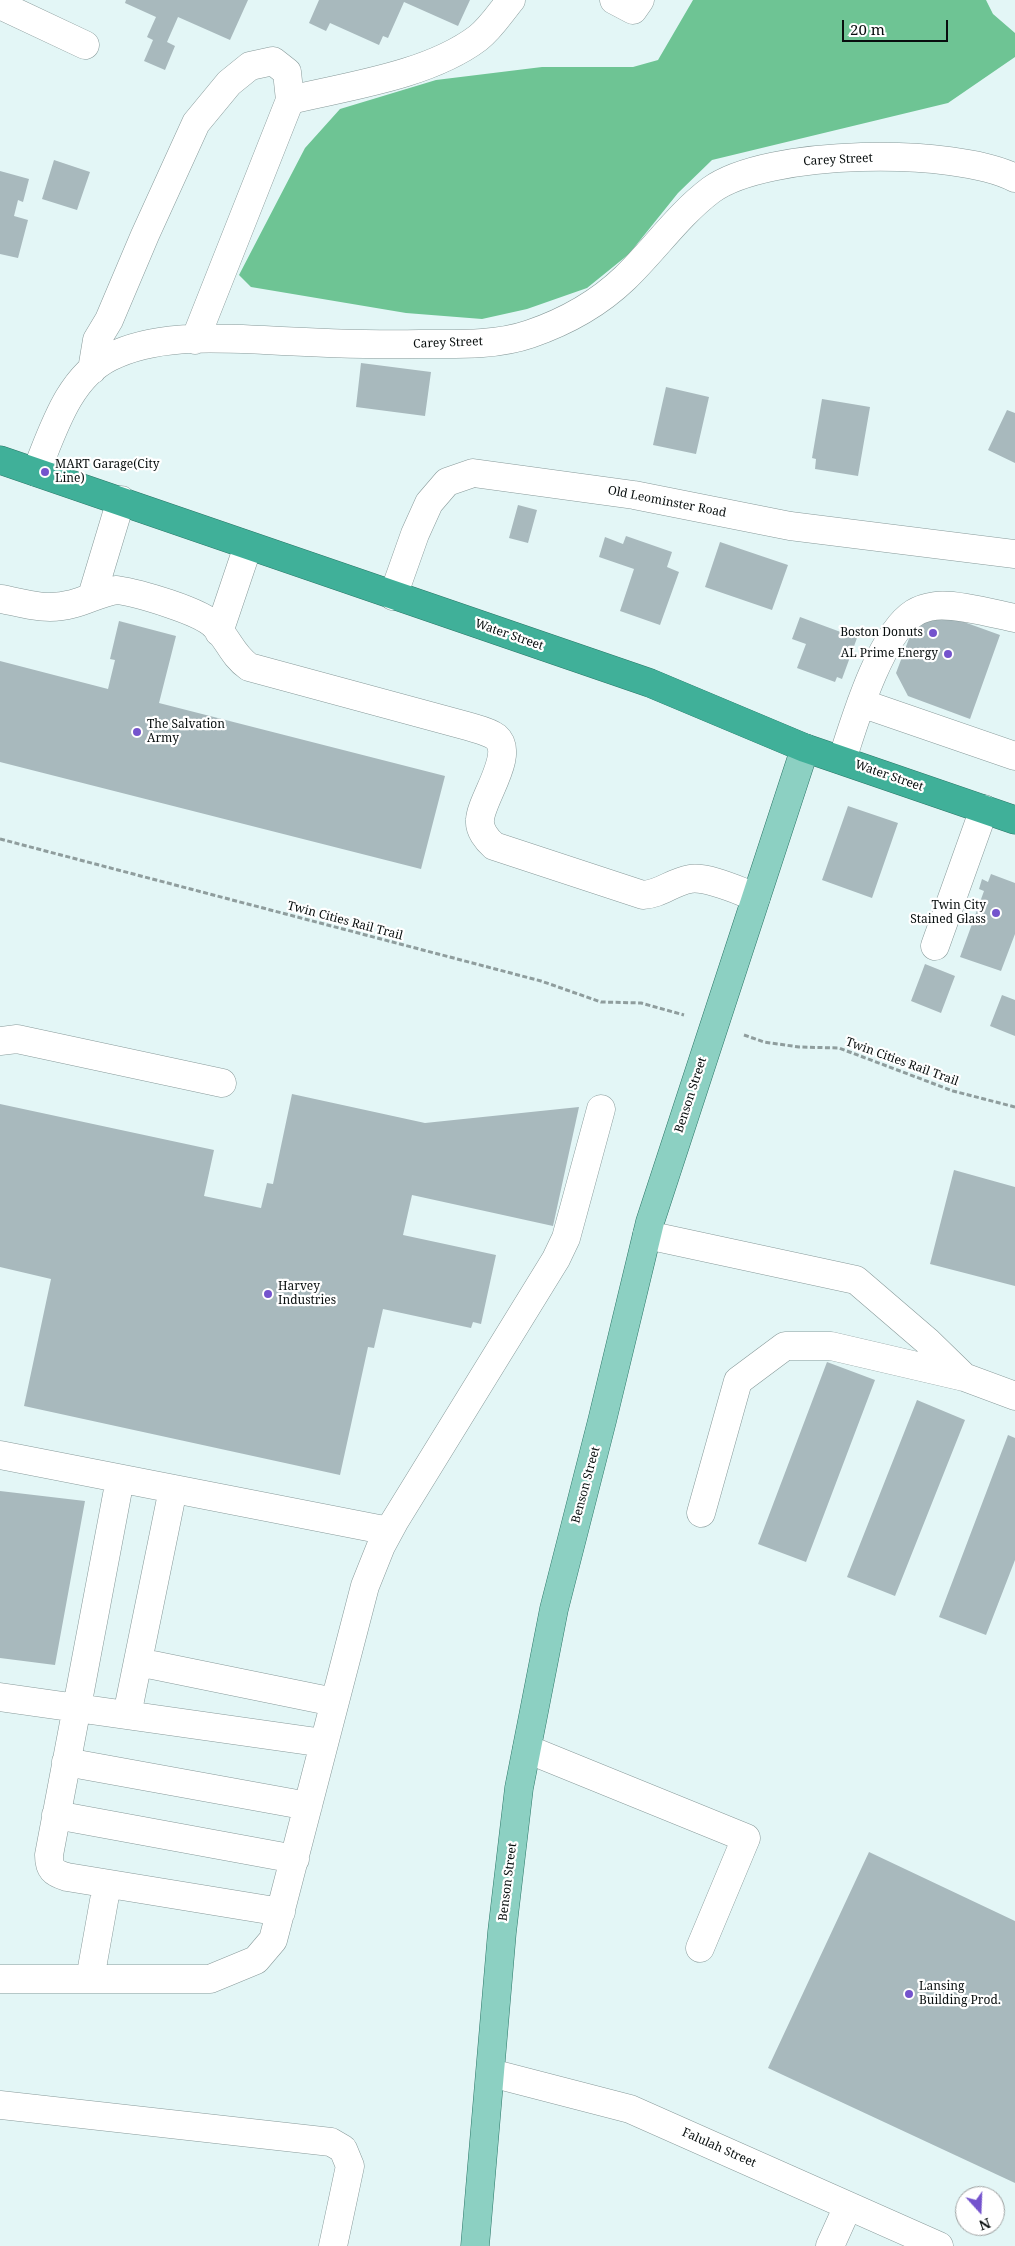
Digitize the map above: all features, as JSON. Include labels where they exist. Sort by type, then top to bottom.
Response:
[{"type":"highway","name":"Water Street","points":[[0,460],[122,500],[248,546],[650,683],[805,748],[1015,820]]},
{"type":"main road","name":"Benson Street","points":[[475,2246],[502,1932],[520,1788],[554,1608],[647,1235],[805,748]]},
{"type":"street","points":[[290,100],[400,74],[452,54],[480,37],[511,0]]},
{"type":"street","points":[[614,0],[633,10],[640,0]]},
{"type":"street","points":[[0,5],[85,45]]},
{"type":"street","points":[[92,370],[97,340],[109,320],[144,235],[196,123],[229,83],[250,66],[273,60],[287,72],[290,100],[195,340]]},
{"type":"street","name":"Carey Street","points":[[36,472],[62,410],[84,376],[109,358],[137,347],[171,341],[228,338],[370,344],[474,344],[528,335],[580,313],[625,278],[670,227],[712,189],[750,172],[809,159],[913,157],[959,162],[1003,172],[1015,178]]},
{"type":"street","name":"Old Leominster Road","points":[[393,596],[429,503],[447,482],[473,473],[634,495],[790,526],[1015,554]]},
{"type":"street","points":[[92,596],[122,500]]},
{"type":"street","points":[[219,632],[248,546]]},
{"type":"street","points":[[2,599],[41,608],[58,608],[106,592],[126,591],[192,612],[214,625],[232,652],[249,668],[467,726],[497,738],[502,757],[480,820],[483,834],[494,846],[643,895],[654,894],[675,883],[697,878],[756,897]]},
{"type":"street","points":[[842,760],[865,689],[896,631],[913,614],[929,607],[946,606],[1015,618]]},
{"type":"street","points":[[861,703],[1015,756]]},
{"type":"street","points":[[935,946],[984,809]]},
{"type":"street","points":[[0,1041],[17,1039],[222,1083]]},
{"type":"street","points":[[0,1979],[210,1979],[256,1960],[273,1940],[296,1859],[334,1702],[365,1586],[389,1531],[556,1260],[566,1238],[602,1109]]},
{"type":"street","points":[[647,1235],[856,1280],[927,1341],[964,1377]]},
{"type":"street","points":[[701,1513],[738,1382],[785,1346],[831,1346],[964,1377],[1015,1396]]},
{"type":"street","points":[[0,1455],[389,1531]]},
{"type":"street","points":[[120,1479],[56,1815],[49,1854],[49,1865],[54,1873],[107,1884],[281,1912]]},
{"type":"street","points":[[127,1715],[172,1489]]},
{"type":"street","points":[[138,1662],[334,1702]]},
{"type":"street","points":[[0,1697],[324,1743]]},
{"type":"street","points":[[527,1749],[746,1838],[700,1948]]},
{"type":"street","points":[[66,1762],[308,1806]]},
{"type":"street","points":[[56,1815],[296,1859]]},
{"type":"street","points":[[90,1979],[107,1884]]},
{"type":"street","name":"Falulah Street","points":[[491,2073],[630,2109],[939,2246]]},
{"type":"street","points":[[0,2106],[331,2142],[343,2149],[350,2166],[333,2246]]},
{"type":"street","points":[[830,2246],[848,2206]]},
{"type":"path","name":"Twin Cities Rail Trail","points":[[0,840],[531,978],[601,1002],[641,1004],[685,1015]]},
{"type":"path","name":"Twin Cities Rail Trail","points":[[751,1038],[764,1042],[799,1047],[839,1048],[953,1091],[1015,1107]]},
{"type":"green space","points":[[693,0],[986,0],[993,14],[1015,33],[1015,57],[948,103],[712,160],[678,193],[629,254],[587,288],[527,309],[482,319],[406,313],[251,287],[239,275],[305,148],[340,109],[436,80],[542,67],[633,67],[658,60]]},
{"type":"building","points":[[126,0],[248,0],[230,40],[178,17],[167,42],[175,46],[165,70],[144,61],[153,40],[147,37],[156,17],[125,3]]},
{"type":"building","points":[[319,0],[470,0],[458,26],[404,2],[388,38],[383,36],[379,45],[330,23],[326,31],[309,23]]},
{"type":"building","points":[[54,160],[90,172],[77,210],[42,199]]},
{"type":"building","points":[[0,171],[29,179],[23,202],[18,200],[14,216],[28,220],[18,258],[0,254]]},
{"type":"building","points":[[361,363],[431,372],[425,416],[356,407]]},
{"type":"building","points":[[666,387],[709,397],[696,454],[653,445]]},
{"type":"building","points":[[822,399],[870,407],[858,476],[815,469],[816,459],[812,458]]},
{"type":"building","points":[[1007,410],[1015,413],[1015,463],[988,450]]},
{"type":"building","points":[[518,505],[537,510],[528,543],[509,538]]},
{"type":"building","points":[[626,536],[672,552],[667,567],[679,572],[660,625],[620,611],[634,569],[599,557],[605,537],[623,544]]},
{"type":"building","points":[[720,542],[788,565],[772,610],[705,587]]},
{"type":"building","name":"AL Prime Energy","points":[[939,613],[1000,635],[970,719],[908,696],[896,673],[913,628]]},
{"type":"building","points":[[800,617],[857,638],[842,679],[837,677],[835,682],[797,668],[806,644],[792,639]]},
{"type":"building","name":"The Salvation Army","points":[[119,621],[176,636],[159,703],[445,776],[421,869],[0,762],[0,661],[108,689],[115,660],[110,659]]},
{"type":"building","points":[[848,806],[898,823],[872,898],[822,880]]},
{"type":"building","name":"Twin City Stained Glass","points":[[991,874],[1015,883],[1015,934],[1001,971],[960,957],[984,891],[979,889],[982,879],[988,882]]},
{"type":"building","points":[[925,964],[955,976],[941,1013],[911,1001]]},
{"type":"building","points":[[1002,995],[1015,1000],[1015,1036],[990,1026]]},
{"type":"building","name":"Harvey Industries","points":[[292,1094],[425,1123],[579,1107],[553,1226],[412,1195],[403,1235],[496,1255],[481,1324],[473,1322],[471,1328],[383,1309],[374,1348],[368,1347],[340,1475],[24,1406],[51,1279],[0,1267],[0,1104],[214,1150],[204,1196],[261,1208],[267,1183],[273,1184]]},
{"type":"building","points":[[954,1170],[1015,1187],[1015,1286],[930,1264]]},
{"type":"building","points":[[827,1362],[875,1380],[806,1562],[758,1544]]},
{"type":"building","points":[[917,1400],[965,1420],[895,1596],[847,1577]]},
{"type":"building","points":[[1008,1435],[1015,1438],[1015,1560],[986,1635],[939,1617]]},
{"type":"building","points":[[0,1491],[85,1501],[55,1665],[0,1658]]},
{"type":"building","name":"Lansing Building Prod.","points":[[869,1852],[1015,1921],[1015,2183],[768,2068]]},
{"type":"place","name":"MART Garage(City Line)","points":[[45,472]]},
{"type":"place","name":"Boston Donuts","points":[[933,633]]},
{"type":"place","name":"AL Prime Energy","points":[[948,654]]},
{"type":"place","name":"The Salvation Army","points":[[137,732]]},
{"type":"place","name":"Twin City Stained Glass","points":[[996,913]]},
{"type":"place","name":"Harvey Industries","points":[[268,1294]]},
{"type":"place","name":"Lansing Building Prod.","points":[[909,1994]]}]
